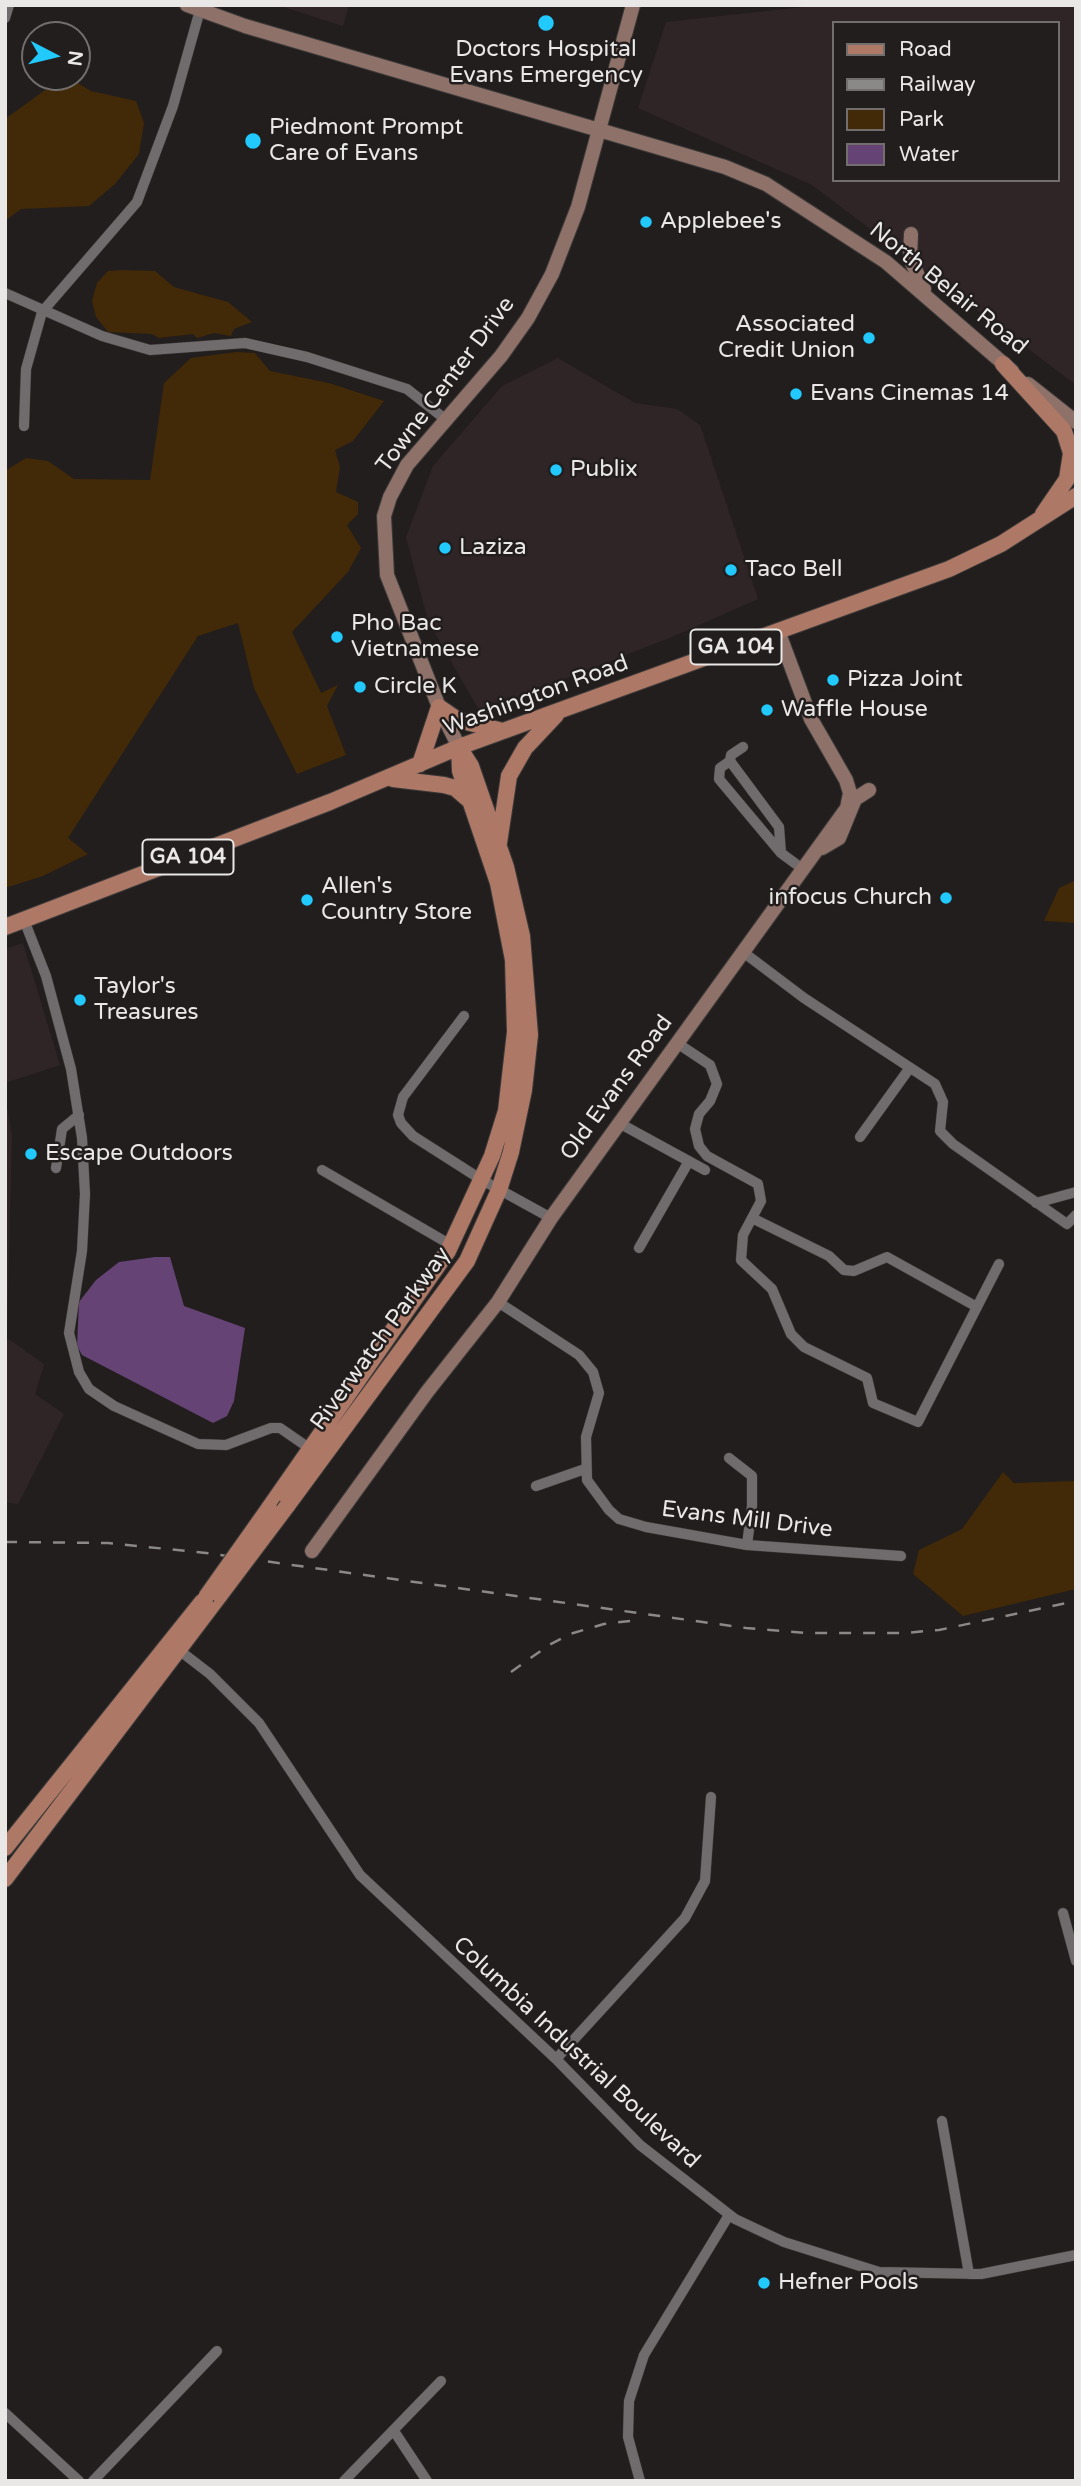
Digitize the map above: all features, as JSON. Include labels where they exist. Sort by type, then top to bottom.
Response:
[{"type":"main road","name":"Towne Center Drive","points":[[459,747],[439,707],[387,575],[384,516],[390,497],[407,465],[501,356],[528,318],[552,274],[578,207],[633,5]]},
{"type":"main road","name":"North Belair Road","points":[[193,7],[725,167],[766,184],[886,262],[1076,422]]},
{"type":"main road","points":[[911,234],[910,258],[928,296]]},
{"type":"main road","points":[[1003,363],[1064,431],[1071,453],[1067,479],[1038,522]]},
{"type":"main road","name":"Washington Road","points":[[5,927],[387,779],[459,747],[981,556],[1076,496]]},
{"type":"main road","name":"Old Evans Road","points":[[312,1550],[427,1392],[498,1302],[551,1218],[804,870],[846,808],[850,793],[846,780],[811,719],[778,631]]},
{"type":"main road","points":[[420,764],[439,707],[458,720],[503,732]]},
{"type":"main road","points":[[498,846],[509,776],[525,748],[561,710]]},
{"type":"main road","name":"Riverwatch Parkway","points":[[213,1596],[309,1448],[419,1295],[451,1245],[482,1181],[506,1111],[515,1032],[513,960],[498,883],[460,771],[459,747]]},
{"type":"main road","name":"Riverwatch Parkway","points":[[5,1880],[174,1647],[287,1506],[445,1294],[467,1261],[499,1190],[519,1119],[530,1035],[522,936],[513,889],[471,766],[459,747]]},
{"type":"main road","points":[[387,779],[455,788],[471,802]]},
{"type":"main road","points":[[818,850],[839,838],[855,799],[869,790]]},
{"type":"main road","name":"Riverwatch Parkway","points":[[5,1848],[174,1647]]},
{"type":"street","points":[[5,18],[9,5]]},
{"type":"street","points":[[24,426],[26,369],[42,312],[137,202],[173,106],[193,7]]},
{"type":"street","points":[[5,293],[42,312],[102,336],[150,350],[245,343],[307,357],[407,389],[445,419]]},
{"type":"street","points":[[743,747],[731,755],[730,761],[720,768],[719,779],[781,853],[804,870]]},
{"type":"street","points":[[730,761],[779,827],[781,853]]},
{"type":"street","points":[[24,920],[46,975],[71,1069],[79,1115],[85,1194],[82,1251],[69,1333],[72,1353],[89,1389],[114,1406],[198,1444],[226,1445],[271,1427],[280,1428],[309,1448]]},
{"type":"street","points":[[743,952],[908,1069],[935,1084],[943,1102],[940,1131],[943,1135],[1067,1224],[1076,1216]]},
{"type":"street","points":[[464,1016],[408,1088],[398,1115],[413,1136],[482,1181],[551,1218]]},
{"type":"street","points":[[677,1043],[710,1065],[717,1084],[710,1101],[699,1114],[695,1129],[699,1146],[708,1156],[758,1184],[761,1201],[743,1235],[741,1260],[772,1289],[791,1334],[804,1348],[867,1378],[873,1403],[918,1422],[999,1264]]},
{"type":"street","points":[[860,1137],[908,1069]]},
{"type":"street","points":[[56,1168],[62,1129],[79,1115]]},
{"type":"street","points":[[619,1123],[705,1170]]},
{"type":"street","points":[[639,1248],[689,1161]]},
{"type":"street","points":[[322,1170],[451,1245]]},
{"type":"street","points":[[1036,1203],[1076,1192]]},
{"type":"street","points":[[752,1218],[829,1256],[844,1270],[854,1271],[887,1257],[977,1307]]},
{"type":"street","points":[[498,1302],[579,1355],[593,1371],[599,1393],[586,1437],[585,1469],[536,1486]]},
{"type":"street","points":[[729,1458],[752,1476],[752,1506],[747,1545]]},
{"type":"street","name":"Evans Mill Drive","points":[[585,1469],[587,1480],[619,1519],[646,1527],[747,1545],[901,1556]]},
{"type":"street","name":"Columbia Industrial Boulevard","points":[[174,1647],[210,1674],[259,1723],[360,1875],[556,2059],[640,2145],[729,2215],[784,2242],[879,2272],[981,2274],[1076,2255]]},
{"type":"street","points":[[556,2059],[685,1918],[705,1881],[711,1797]]},
{"type":"street","points":[[1063,1913],[1076,1961]]},
{"type":"street","points":[[942,2121],[970,2274]]},
{"type":"street","points":[[640,2481],[628,2437],[629,2401],[644,2355],[729,2215]]},
{"type":"street","points":[[93,2481],[217,2351]]},
{"type":"street","points":[[344,2481],[442,2381]]},
{"type":"street","points":[[5,2413],[79,2481]]},
{"type":"street","points":[[394,2431],[427,2481]]},
{"type":"shaded area","points":[[277,5],[349,5],[343,26]]},
{"type":"shaded area","points":[[822,5],[1076,5],[1076,385],[812,185],[638,108],[666,22]]},
{"type":"shaded area","points":[[558,358],[635,403],[677,409],[700,425],[758,599],[672,637],[480,712],[428,621],[406,537],[433,466],[502,386]]},
{"type":"shaded area","points":[[23,943],[60,1065],[5,1083],[5,949]]},
{"type":"shaded area","points":[[5,1096],[12,1135],[7,1338],[44,1364],[35,1394],[64,1414],[18,1504],[5,1502]]},
{"type":"green space","points":[[44,91],[91,91],[136,101],[144,123],[139,154],[115,184],[89,206],[21,209],[5,221],[5,119]]},
{"type":"green space","points":[[108,271],[155,271],[174,287],[228,302],[252,322],[234,329],[231,336],[214,333],[197,338],[193,334],[159,338],[152,334],[108,332],[96,317],[92,301],[97,283]]},
{"type":"green space","points":[[236,352],[255,353],[270,371],[329,383],[384,401],[353,441],[335,450],[340,467],[336,492],[358,502],[358,514],[347,525],[361,548],[348,572],[292,632],[321,693],[338,685],[327,706],[346,755],[297,774],[254,688],[238,623],[198,636],[68,838],[88,854],[43,876],[5,888],[5,471],[26,458],[48,461],[74,479],[150,480],[164,383],[191,358]]},
{"type":"green space","points":[[1076,880],[1076,923],[1044,921],[1059,888]]},
{"type":"green space","points":[[1003,1472],[1014,1483],[1076,1481],[1076,1589],[963,1616],[913,1574],[919,1550],[962,1529]]},
{"type":"water","points":[[170,1257],[184,1306],[245,1328],[234,1401],[227,1416],[213,1423],[82,1355],[77,1346],[79,1302],[96,1280],[119,1262]]},
{"type":"railway","points":[[5,1542],[108,1543],[206,1553],[746,1628],[805,1633],[904,1633],[939,1630],[1076,1601]]},
{"type":"railway","points":[[511,1672],[549,1645],[570,1634],[604,1624],[638,1620]]},
{"type":"place","name":"Doctors Hospital Evans Emergency","points":[[546,23]]},
{"type":"place","name":"Piedmont Prompt Care of Evans","points":[[253,141]]},
{"type":"place","name":"Applebee's","points":[[646,222]]},
{"type":"place","name":"Associated Credit Union","points":[[869,338]]},
{"type":"place","name":"Evans Cinemas 14","points":[[796,394]]},
{"type":"place","name":"Publix","points":[[556,470]]},
{"type":"place","name":"Laziza","points":[[445,548]]},
{"type":"place","name":"Taco Bell","points":[[731,570]]},
{"type":"place","name":"Pho Bac Vietnamese","points":[[337,637]]},
{"type":"place","name":"Pizza Joint","points":[[833,680]]},
{"type":"place","name":"Circle K","points":[[360,687]]},
{"type":"place","name":"Waffle House","points":[[767,710]]},
{"type":"place","name":"infocus Church","points":[[946,898]]},
{"type":"place","name":"Allen's Country Store","points":[[307,900]]},
{"type":"place","name":"Taylor's Treasures","points":[[80,1000]]},
{"type":"place","name":"Escape Outdoors","points":[[31,1154]]},
{"type":"place","name":"Hefner Pools","points":[[764,2283]]}]
